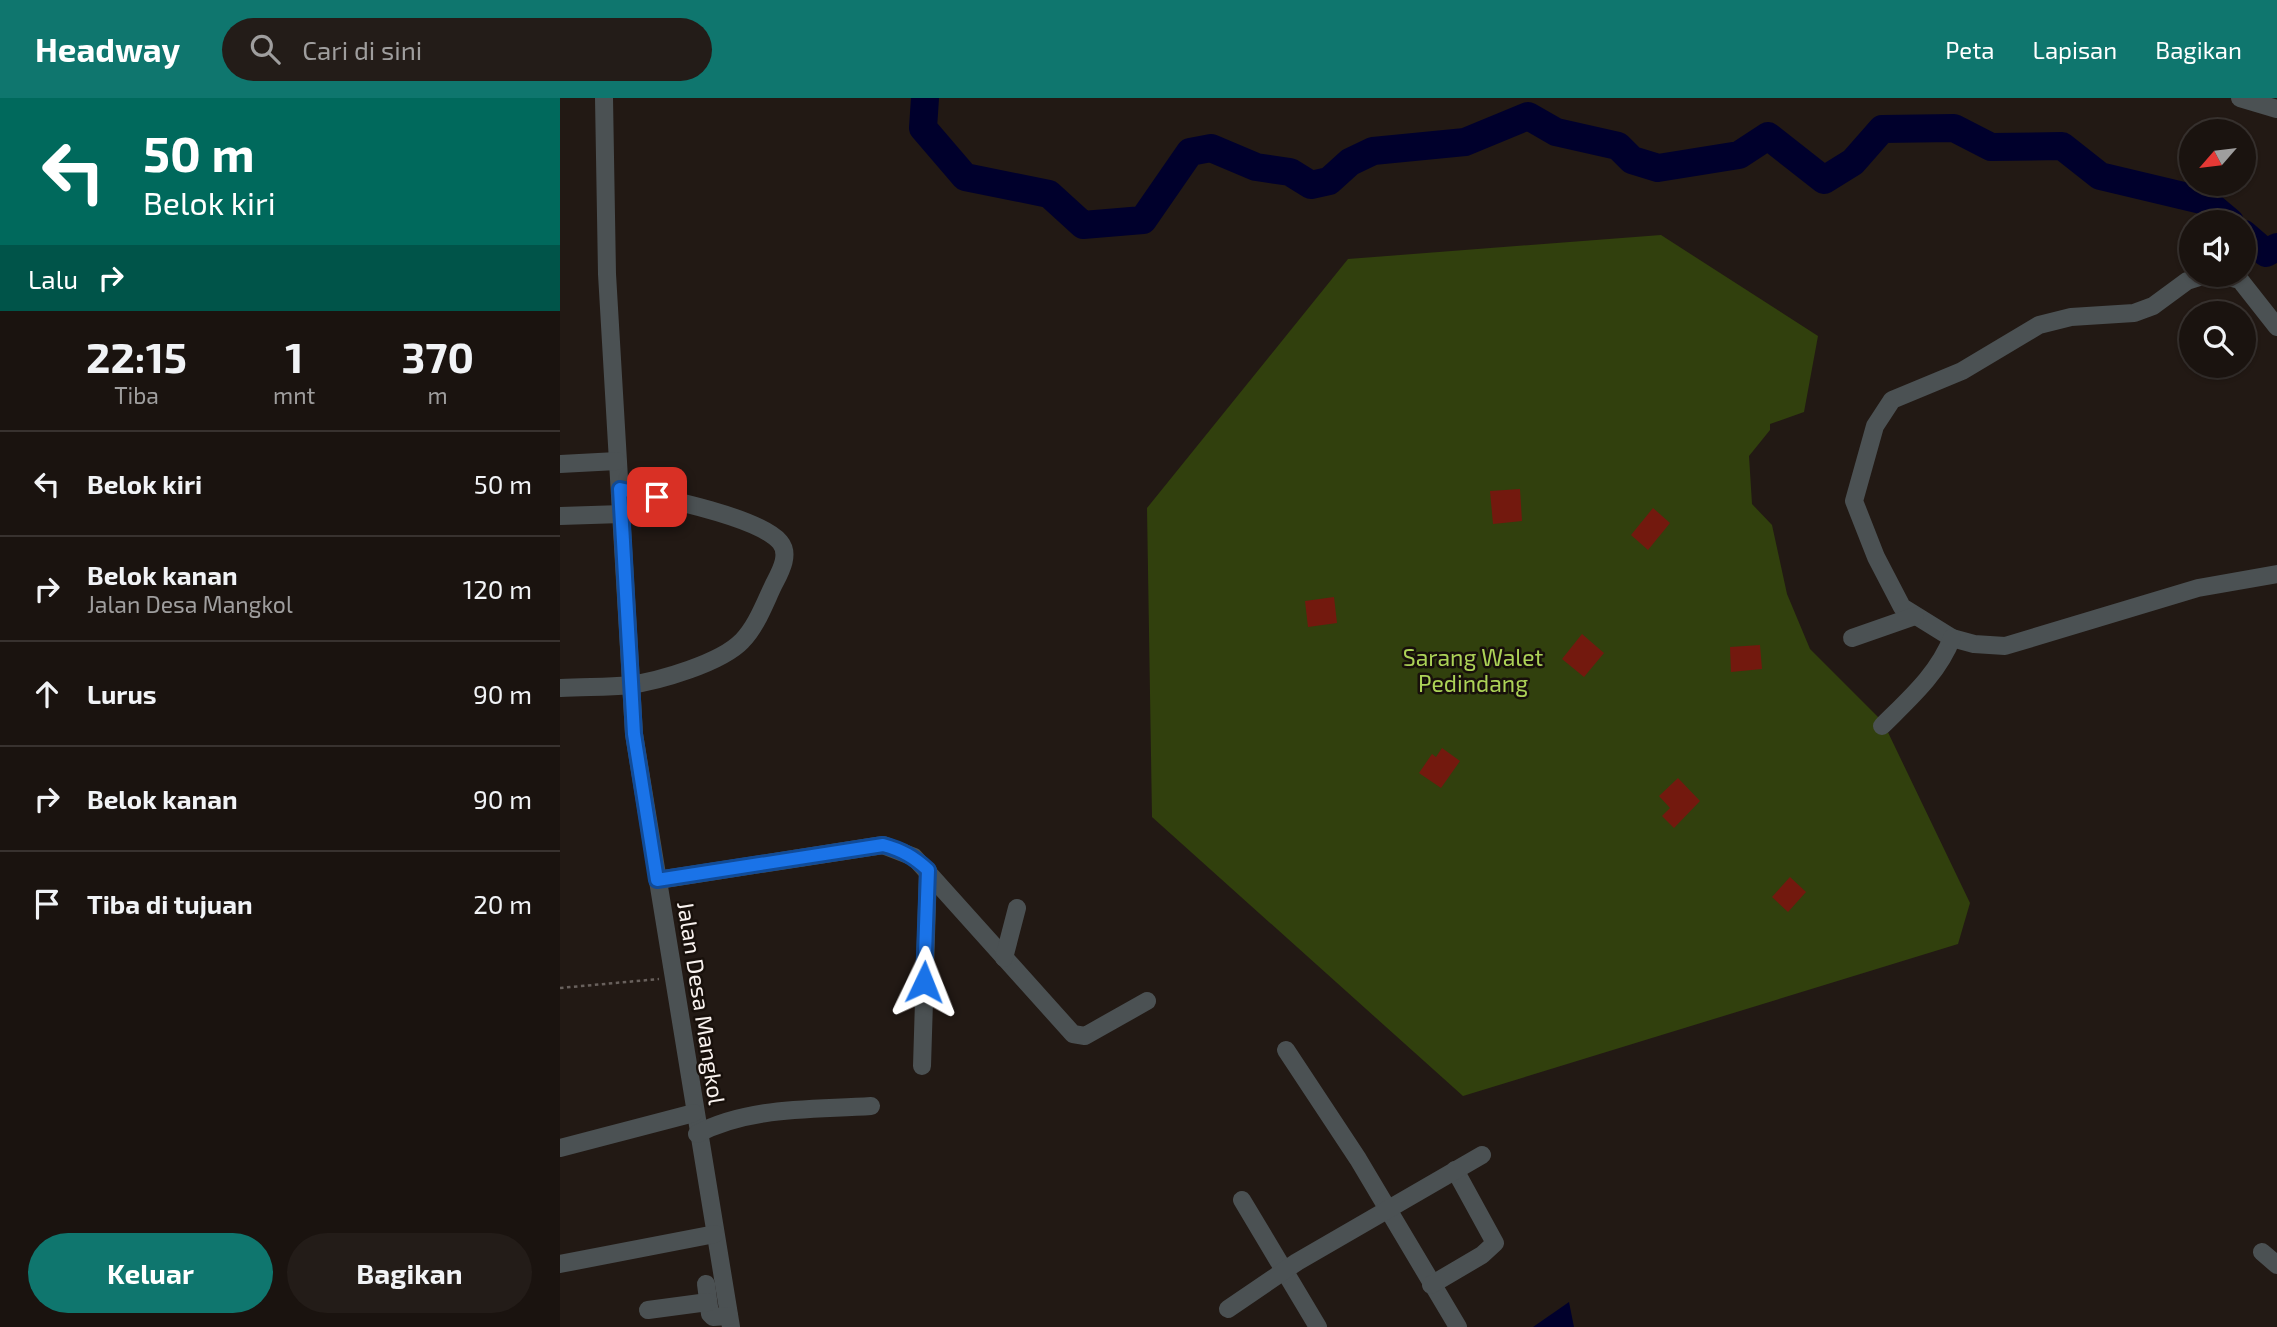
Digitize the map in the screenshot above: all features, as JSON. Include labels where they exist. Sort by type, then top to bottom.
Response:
[{"type":"street","name":"Jalan Desa Mangkol","points":[[604,98],[607,274],[634,734],[697,1134],[730,1322]]},
{"type":"street","points":[[2240,98],[2277,108]]},
{"type":"street","points":[[2179,287],[2153,306],[2134,313],[2048,321],[1962,371],[1892,400],[1875,426],[1854,501],[1886,580],[1902,607],[1952,638],[1974,644],[2005,646],[2198,589],[2277,574]]},
{"type":"street","points":[[2246,287],[2277,327]]},
{"type":"street","points":[[560,464],[617,461]]},
{"type":"street","points":[[560,688],[632,685],[695,666],[732,650],[754,625],[783,566],[785,554],[781,542],[768,534],[719,512],[620,489]]},
{"type":"street","points":[[560,516],[622,514]]},
{"type":"street","points":[[1852,638],[1915,616]]},
{"type":"street","points":[[1882,726],[1925,682],[1946,653],[1952,638]]},
{"type":"street","points":[[657,880],[883,845],[914,857],[928,870],[1073,1034],[1079,1036],[1147,1001]]},
{"type":"street","points":[[922,1066],[928,870]]},
{"type":"street","points":[[1004,958],[1017,908]]},
{"type":"street","points":[[1286,1051],[1358,1159],[1458,1327]]},
{"type":"street","points":[[697,1134],[733,1118],[872,1106]]},
{"type":"street","points":[[560,1147],[694,1113]]},
{"type":"street","points":[[1228,1309],[1283,1271],[1482,1155]]},
{"type":"street","points":[[1431,1285],[1482,1255],[1495,1243],[1455,1170]]},
{"type":"street","points":[[1242,1200],[1318,1327]]},
{"type":"street","points":[[560,1264],[715,1234]]},
{"type":"street","points":[[2262,1252],[2277,1265]]},
{"type":"street","points":[[648,1310],[707,1293],[713,1317],[730,1322]]},
{"type":"path","points":[[560,988],[673,978]]},
{"type":"green space","name":"Sarang Walet Pedindang","points":[[1661,235],[1818,336],[1804,412],[1770,424],[1770,430],[1749,456],[1752,504],[1772,525],[1787,594],[1810,649],[1883,722],[1970,903],[1958,944],[1463,1096],[1152,817],[1147,508],[1348,259]]},
{"type":"water","points":[[1569,1302],[1574,1327],[1533,1327]]},
{"type":"building","points":[[1520,489],[1522,521],[1493,524],[1490,491]]},
{"type":"building","points":[[1653,508],[1670,523],[1648,550],[1631,535]]},
{"type":"building","points":[[1334,597],[1337,623],[1308,627],[1305,601]]},
{"type":"building","points":[[1582,634],[1604,653],[1584,677],[1562,659]]},
{"type":"building","points":[[1760,645],[1762,669],[1731,672],[1730,647]]},
{"type":"building","points":[[1442,748],[1460,761],[1441,788],[1419,773],[1432,754],[1436,757]]},
{"type":"building","points":[[1678,778],[1700,801],[1674,828],[1662,816],[1670,808],[1659,796]]},
{"type":"building","points":[[1790,877],[1806,892],[1788,912],[1772,897]]},
{"type":"waterway","points":[[925,98],[923,128],[965,177],[1049,194],[1083,225],[1143,220],[1190,152],[1211,148],[1256,167],[1290,172],[1311,185],[1329,181],[1350,162],[1373,151],[1465,142],[1528,116],[1556,132],[1618,146],[1632,160],[1658,168],[1739,155],[1768,136],[1824,180],[1853,162],[1882,129],[1954,128],[1991,147],[2062,146],[2100,176],[2205,201],[2216,210]]},
{"type":"waterway","points":[[2256,244],[2266,253],[2277,247]]},
{"type":"route","points":[[657,497],[620,489],[634,734],[657,880],[883,845],[899,849],[914,857],[928,870],[924,982]]}]
